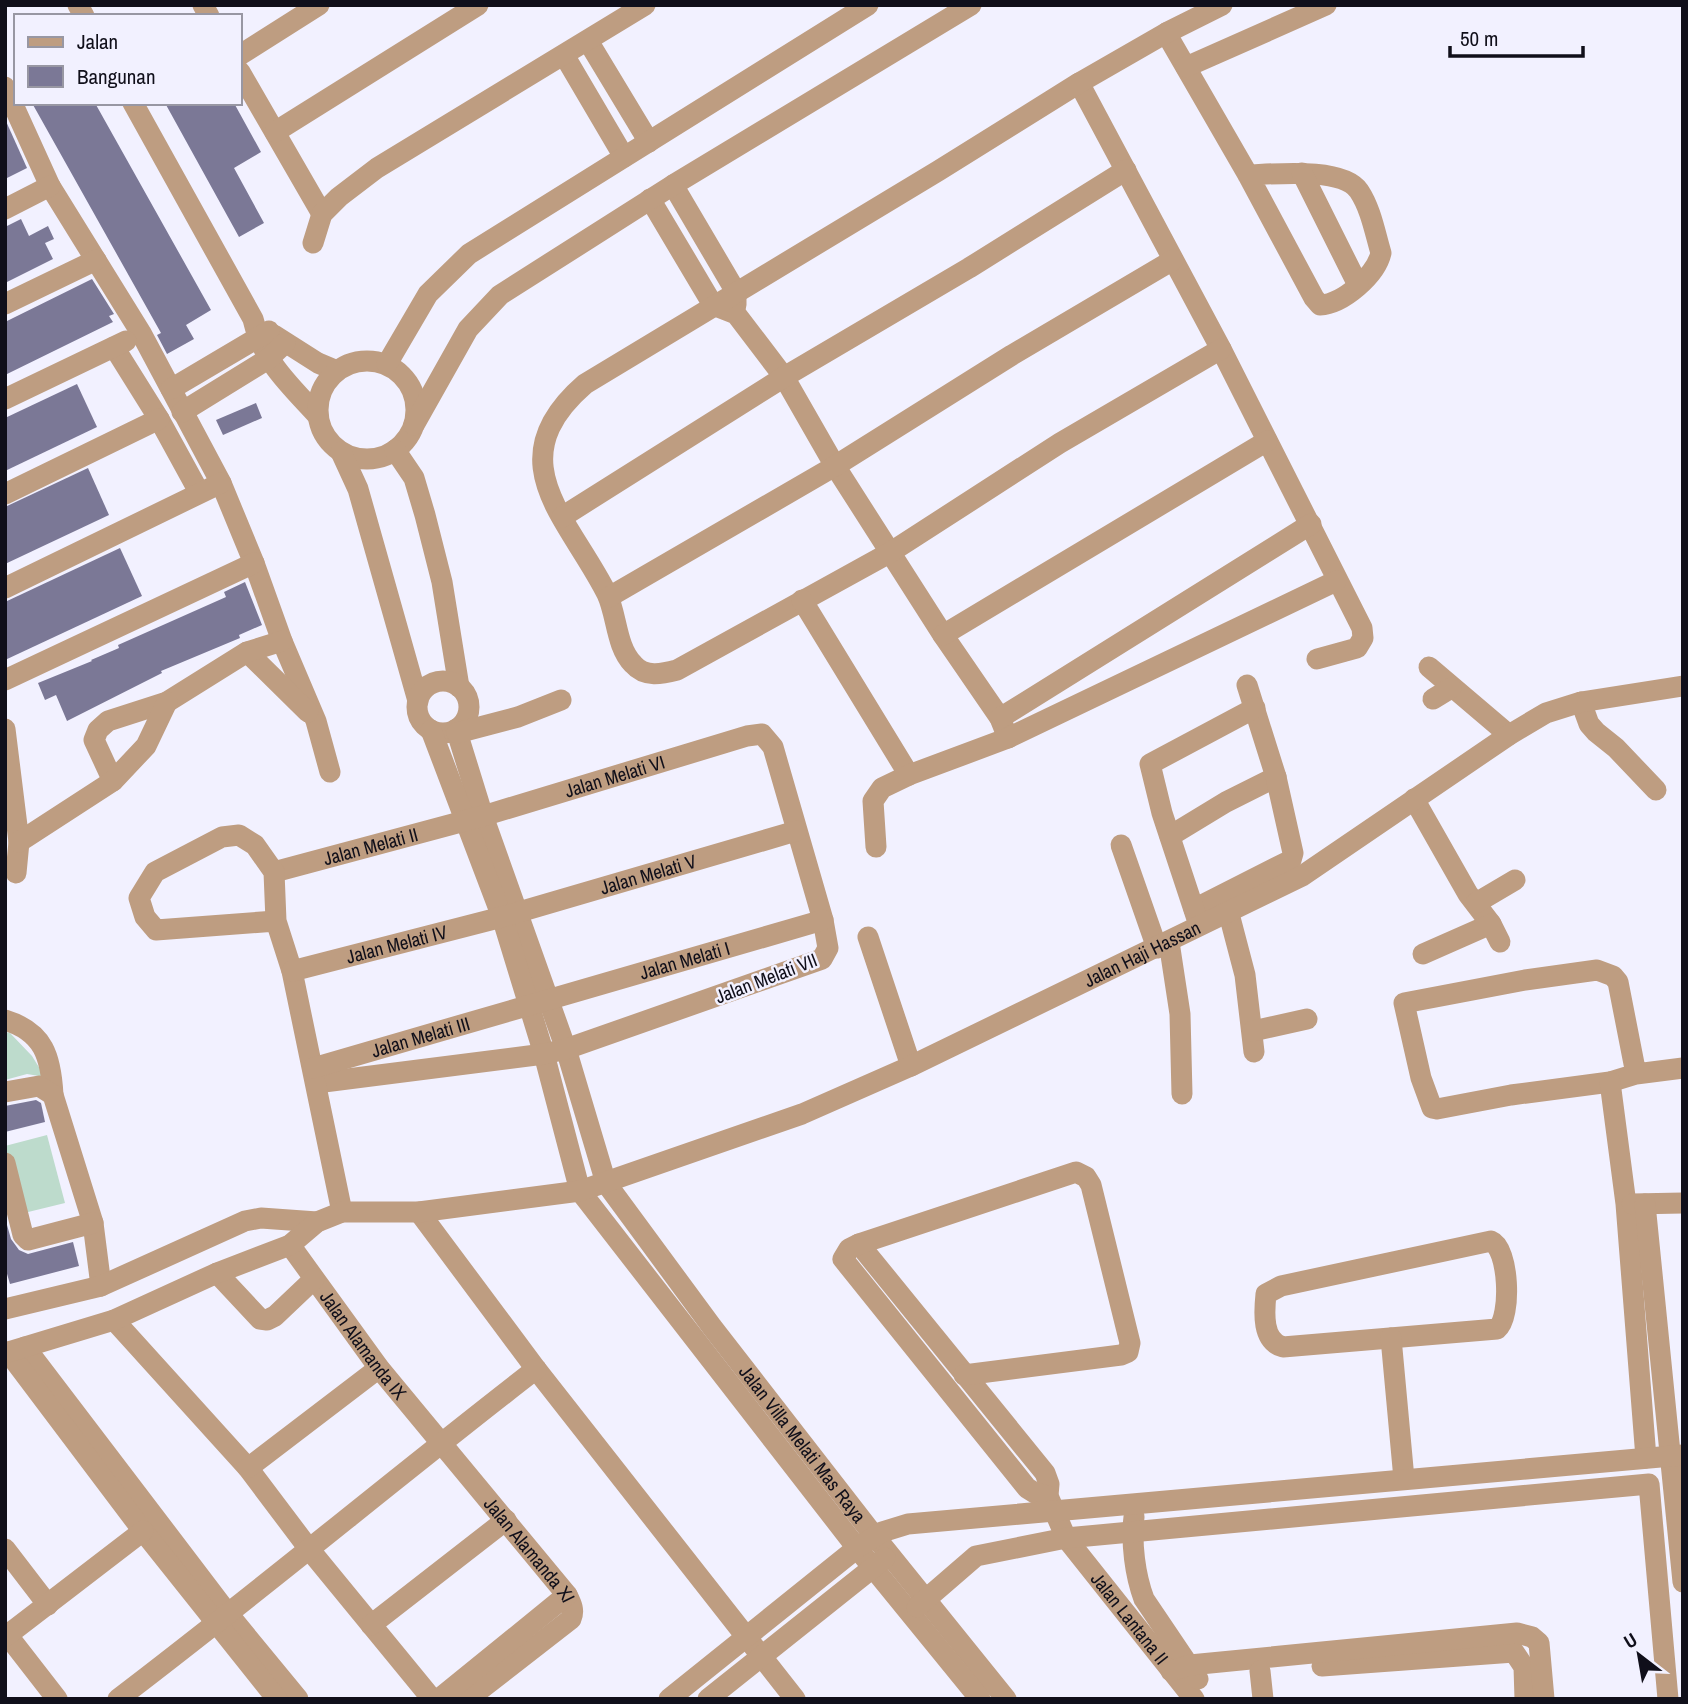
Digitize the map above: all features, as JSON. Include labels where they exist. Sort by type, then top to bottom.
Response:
[{"type":"street","points":[[242,54],[320,5]]},
{"type":"street","points":[[275,132],[478,5]]},
{"type":"street","points":[[313,243],[323,214],[339,197],[377,168],[645,5]]},
{"type":"street","points":[[387,364],[428,294],[457,265],[489,241],[868,5]]},
{"type":"street","points":[[933,28],[934,5]]},
{"type":"street","points":[[414,425],[417,411],[412,389],[399,372],[387,364],[367,360],[347,365],[337,371],[323,389],[319,400],[318,416],[323,432],[341,452],[368,459],[382,457],[395,450],[403,444],[414,425],[468,329],[482,312],[510,288],[650,199],[971,5]]},
{"type":"street","points":[[1221,349],[1060,443],[891,552],[677,670],[660,675],[643,673],[631,663],[617,631],[609,597],[547,489],[541,467],[547,433],[567,400],[585,384],[1079,83],[1166,33],[1222,5]]},
{"type":"street","points":[[1186,67],[1326,5]]},
{"type":"street","points":[[1166,33],[1320,305],[1337,301],[1374,268],[1381,253],[1367,205],[1351,182],[1302,173],[1248,174]]},
{"type":"street","points":[[587,41],[649,142]]},
{"type":"street","points":[[564,55],[624,157]]},
{"type":"street","points":[[242,75],[323,214]]},
{"type":"street","points":[[1079,83],[1221,349],[1362,628],[1363,638],[1357,648],[1317,659]]},
{"type":"street","points":[[5,88],[11,111],[51,186],[141,333],[221,483],[282,641],[316,720],[330,772]]},
{"type":"street","points":[[133,105],[266,333],[268,359],[318,416]]},
{"type":"street","points":[[562,517],[784,377],[969,268],[1126,170]]},
{"type":"street","points":[[1302,173],[1358,285]]},
{"type":"street","points":[[673,185],[736,292],[736,314]]},
{"type":"street","points":[[5,209],[51,186]]},
{"type":"street","points":[[650,199],[713,305],[736,314],[784,377],[835,466],[1004,728]]},
{"type":"street","points":[[5,304],[96,260]]},
{"type":"street","points":[[609,597],[835,466],[1012,355],[1172,260]]},
{"type":"street","points":[[5,399],[141,333]]},
{"type":"street","points":[[266,333],[337,371]]},
{"type":"street","points":[[171,388],[266,333]]},
{"type":"street","points":[[114,347],[159,419],[199,492]]},
{"type":"street","points":[[182,412],[268,359]]},
{"type":"street","points":[[5,495],[159,419]]},
{"type":"street","points":[[943,635],[1267,441]]},
{"type":"street","points":[[395,450],[414,478],[425,515],[442,582],[459,687],[468,701],[469,709],[456,731]]},
{"type":"street","points":[[341,452],[359,489],[418,701],[419,718],[431,730],[474,818],[510,914],[538,1003],[544,1054],[580,1191]]},
{"type":"street","points":[[5,588],[221,483]]},
{"type":"street","points":[[1004,728],[1311,524]]},
{"type":"street","points":[[5,680],[254,563]]},
{"type":"street","points":[[876,847],[873,801],[882,788],[1004,728],[1336,581]]},
{"type":"street","points":[[802,600],[909,775]]},
{"type":"street","points":[[113,781],[94,740],[98,730],[108,721],[167,702],[247,652],[282,641]]},
{"type":"street","points":[[247,652],[316,720]]},
{"type":"street","points":[[1429,667],[1442,694],[1509,735]]},
{"type":"street","points":[[418,701],[427,687],[435,683],[443,681],[459,687]]},
{"type":"street","points":[[1247,684],[1255,708],[1276,777],[1293,844],[1291,860],[1197,918],[1149,768],[1150,764],[1255,708]]},
{"type":"street","name":"Jalan Haji Hassan","points":[[342,1212],[419,1212],[580,1191],[802,1114],[911,1066],[1163,945],[1197,918],[1229,914],[1302,876],[1509,735],[1546,713],[1581,702],[1683,686]]},
{"type":"street","points":[[431,730],[456,731],[518,717],[561,700]]},
{"type":"street","points":[[19,842],[113,781],[146,746],[167,702]]},
{"type":"street","points":[[1581,702],[1589,724],[1656,790]]},
{"type":"street","points":[[5,729],[19,842],[16,873]]},
{"type":"street","points":[[456,731],[474,818]]},
{"type":"street","name":"Jalan Melati VI","points":[[474,818],[747,736],[762,734]]},
{"type":"street","name":"Jalan Melati VII","points":[[544,1054],[566,1049],[822,959],[828,948],[823,920],[773,747],[762,734]]},
{"type":"street","points":[[1170,836],[1226,802],[1276,777]]},
{"type":"street","points":[[1415,799],[1446,856],[1496,933],[1423,954]]},
{"type":"street","name":"Jalan Melati II","points":[[274,872],[474,818]]},
{"type":"street","name":"Jalan Melati V","points":[[510,914],[796,831]]},
{"type":"street","points":[[13,1351],[114,1320],[217,1273],[290,1245],[317,1222],[342,1212],[292,971],[276,920],[274,872],[255,845],[239,835],[222,837],[155,872],[139,898],[145,917],[156,930],[276,920]]},
{"type":"street","points":[[1121,845],[1163,945],[1180,1014],[1182,1094]]},
{"type":"street","points":[[1476,903],[1515,880]]},
{"type":"street","name":"Jalan Melati IV","points":[[292,971],[510,914]]},
{"type":"street","points":[[1229,914],[1245,975],[1253,1042],[1307,1019]]},
{"type":"street","name":"Jalan Melati I","points":[[538,1003],[823,920]]},
{"type":"street","points":[[868,937],[911,1066]]},
{"type":"street","points":[[1636,1074],[1618,982],[1606,972],[1597,970],[1525,981],[1404,1003],[1421,1078],[1432,1108],[1611,1082],[1636,1074],[1683,1068]]},
{"type":"street","name":"Jalan Villa Melati Mas Raya","points":[[538,1003],[566,1049],[606,1183],[865,1542]]},
{"type":"street","name":"Jalan Melati III","points":[[314,1076],[538,1003]]},
{"type":"street","points":[[5,1020],[18,1024],[37,1036],[47,1054],[52,1072],[53,1095],[93,1223],[101,1286]]},
{"type":"street","points":[[314,1076],[544,1054]]},
{"type":"street","points":[[1611,1082],[1636,1204],[1677,1456],[1683,1582]]},
{"type":"street","points":[[5,1093],[39,1086],[53,1095]]},
{"type":"street","points":[[5,1163],[23,1236],[28,1240],[93,1223]]},
{"type":"street","points":[[964,1375],[1128,1352],[1130,1343],[1091,1185],[1086,1177],[1076,1172],[859,1244],[849,1249],[843,1259],[1027,1488],[1051,1505]]},
{"type":"street","name":"Jalan Villa Melati Mas Raya","points":[[580,1191],[695,1341],[918,1606],[1006,1699]]},
{"type":"street","points":[[1636,1204],[1683,1203]]},
{"type":"street","points":[[1636,1204],[1646,1458]]},
{"type":"street","points":[[419,1212],[536,1369],[795,1699]]},
{"type":"street","points":[[5,1309],[101,1286],[245,1221],[261,1218],[317,1222]]},
{"type":"street","points":[[1491,1241],[1497,1243],[1501,1250],[1507,1285],[1504,1322],[1501,1326],[1497,1329],[1391,1338],[1283,1347],[1274,1344],[1267,1329],[1264,1311],[1266,1294],[1280,1286],[1491,1241]]},
{"type":"street","name":"Jalan Lantana II","points":[[859,1244],[1045,1473],[1051,1505],[1066,1538],[1187,1679]]},
{"type":"street","name":"Jalan Alamanda IX","points":[[290,1245],[379,1368],[440,1443]]},
{"type":"street","points":[[217,1273],[260,1319],[267,1320],[275,1316],[314,1279]]},
{"type":"street","points":[[114,1320],[248,1468],[309,1549],[432,1699]]},
{"type":"street","points":[[695,1341],[712,1327]]},
{"type":"street","points":[[1391,1338],[1405,1479]]},
{"type":"street","points":[[13,1351],[143,1531],[298,1699]]},
{"type":"street","points":[[13,1351],[223,1620],[276,1699]]},
{"type":"street","points":[[248,1468],[379,1368]]},
{"type":"street","points":[[118,1699],[143,1692],[223,1620],[309,1549],[536,1369]]},
{"type":"street","name":"Jalan Alamanda XI","points":[[439,1699],[567,1595],[440,1443]]},
{"type":"street","points":[[669,1699],[865,1542],[908,1524],[1051,1505],[1135,1505],[1677,1456]]},
{"type":"street","points":[[1530,1468],[1533,1495]]},
{"type":"street","points":[[918,1606],[976,1556],[1066,1538],[1649,1484],[1668,1699]]},
{"type":"street","name":"Jalan Lantana II","points":[[1135,1505],[1132,1531],[1139,1586],[1187,1679]]},
{"type":"street","points":[[371,1625],[506,1520]]},
{"type":"street","points":[[57,1699],[6,1634],[143,1531]]},
{"type":"street","points":[[5,1549],[48,1605]]},
{"type":"street","points":[[708,1699],[882,1561]]},
{"type":"street","points":[[468,1699],[571,1619],[572,1606],[567,1595]]},
{"type":"street","name":"Jalan Villa Melati Mas Raya","points":[[918,1606],[979,1699]]},
{"type":"street","points":[[1187,1679],[1517,1633],[1532,1637],[1539,1643],[1544,1699]]},
{"type":"street","points":[[1187,1679],[1514,1651],[1532,1637]]},
{"type":"street","points":[[1514,1651],[1524,1667],[1525,1699]]},
{"type":"street","points":[[1260,1671],[1263,1699]]},
{"type":"green space","points":[[5,1032],[10,1033],[32,1056],[45,1077],[27,1074],[5,1080]]},
{"type":"green space","points":[[47,1135],[65,1203],[20,1214],[5,1159],[5,1146]]},
{"type":"building","points":[[33,105],[96,105],[211,310],[186,325],[194,339],[167,354],[157,335],[161,333]]},
{"type":"building","points":[[166,105],[235,105],[261,152],[234,168],[264,223],[239,237]]},
{"type":"building","points":[[5,119],[27,168],[5,179]]},
{"type":"building","points":[[21,219],[29,236],[48,226],[54,239],[45,243],[53,259],[5,283],[5,227]]},
{"type":"building","points":[[92,279],[114,314],[109,316],[113,322],[5,375],[5,322]]},
{"type":"building","points":[[77,384],[97,427],[5,471],[5,418]]},
{"type":"building","points":[[256,403],[262,418],[223,435],[216,420]]},
{"type":"building","points":[[88,468],[109,515],[5,564],[5,507]]},
{"type":"building","points":[[120,548],[142,596],[5,660],[5,602]]},
{"type":"building","points":[[245,582],[262,625],[239,635],[240,638],[161,671],[162,673],[67,721],[56,695],[45,700],[38,683],[92,661],[119,648],[118,645],[226,597],[224,592]]},
{"type":"building","points":[[36,1100],[41,1103],[45,1122],[5,1132],[5,1106]]},
{"type":"building","points":[[5,1218],[11,1239],[19,1250],[28,1254],[73,1242],[79,1266],[10,1284],[5,1267]]}]
